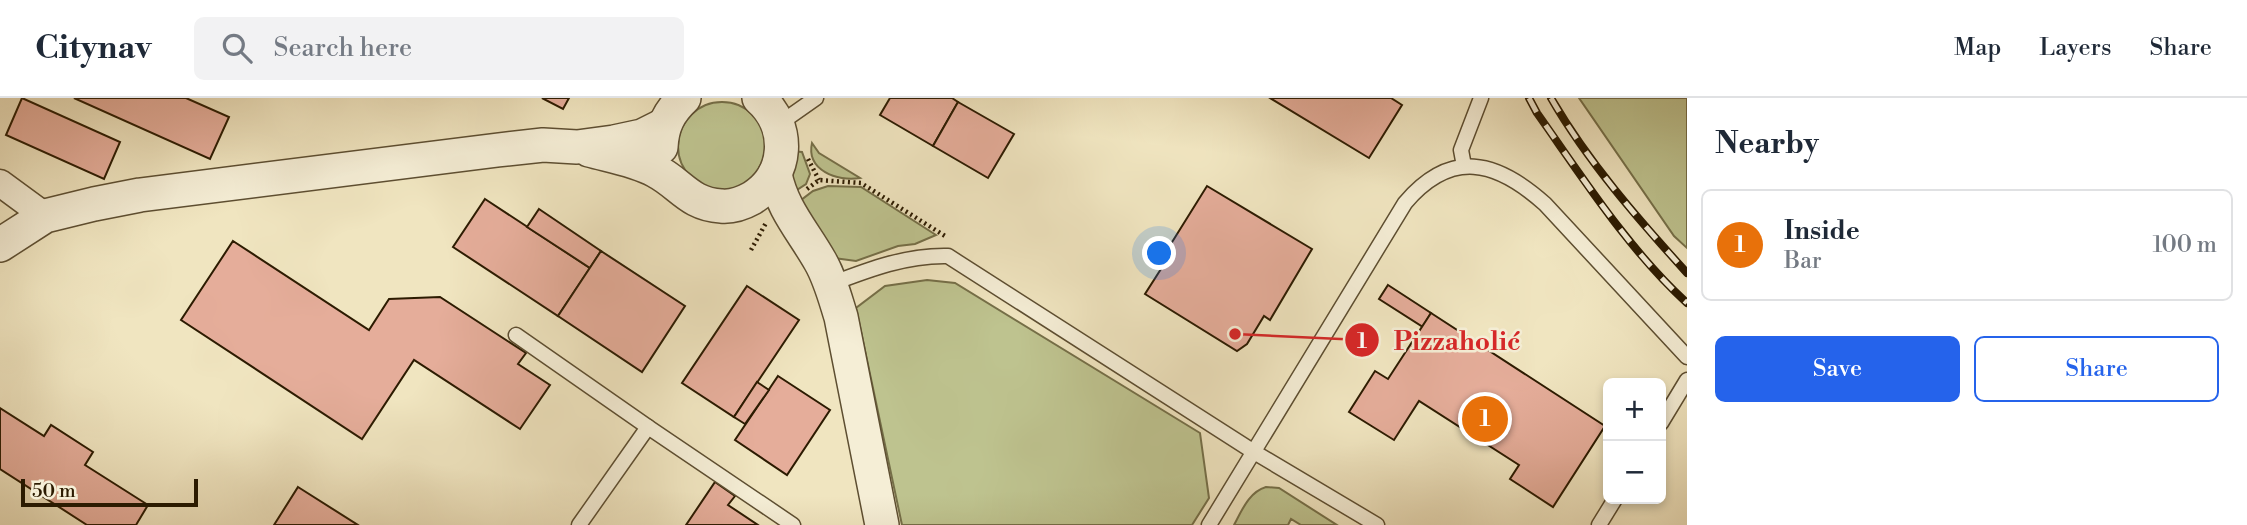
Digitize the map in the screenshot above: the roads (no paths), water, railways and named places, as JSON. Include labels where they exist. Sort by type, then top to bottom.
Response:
[{"type":"street","points":[[673,182],[664,164],[660,145],[664,125],[673,108],[684,98]]},
{"type":"street","points":[[724,206],[745,202],[763,191],[782,158],[783,141],[779,124],[769,107],[759,98]]},
{"type":"street","points":[[577,147],[642,136],[664,125]]},
{"type":"street","points":[[0,245],[44,216],[140,195],[543,145],[577,147],[639,164],[673,182],[687,196],[705,204],[749,212],[808,243]]},
{"type":"street","points":[[775,174],[784,205],[821,261],[831,284],[841,317],[882,525]]},
{"type":"street","points":[[0,183],[44,216]]},
{"type":"lane","points":[[779,124],[816,98]]},
{"type":"lane","points":[[1464,166],[1461,150],[1481,98]]},
{"type":"lane","points":[[1209,525],[1405,203],[1418,187],[1435,174],[1464,166],[1486,169],[1528,188],[1687,357]]},
{"type":"lane","points":[[831,284],[897,260],[948,256],[1254,452],[1377,525]]},
{"type":"lane","points":[[516,335],[793,525]]},
{"type":"lane","points":[[1666,415],[1687,380]]},
{"type":"lane","points":[[579,525],[648,426]]},
{"type":"lane","points":[[1599,525],[1612,504]]},
{"type":"railway","points":[[1529,98],[1607,212],[1645,260],[1687,303]]},
{"type":"railway","points":[[1551,98],[1597,167],[1687,273]]},
{"type":"place","name":"Pizzaholić","points":[[1235,334]]},
{"type":"place","name":"Inside","points":[[1485,419]]}]
